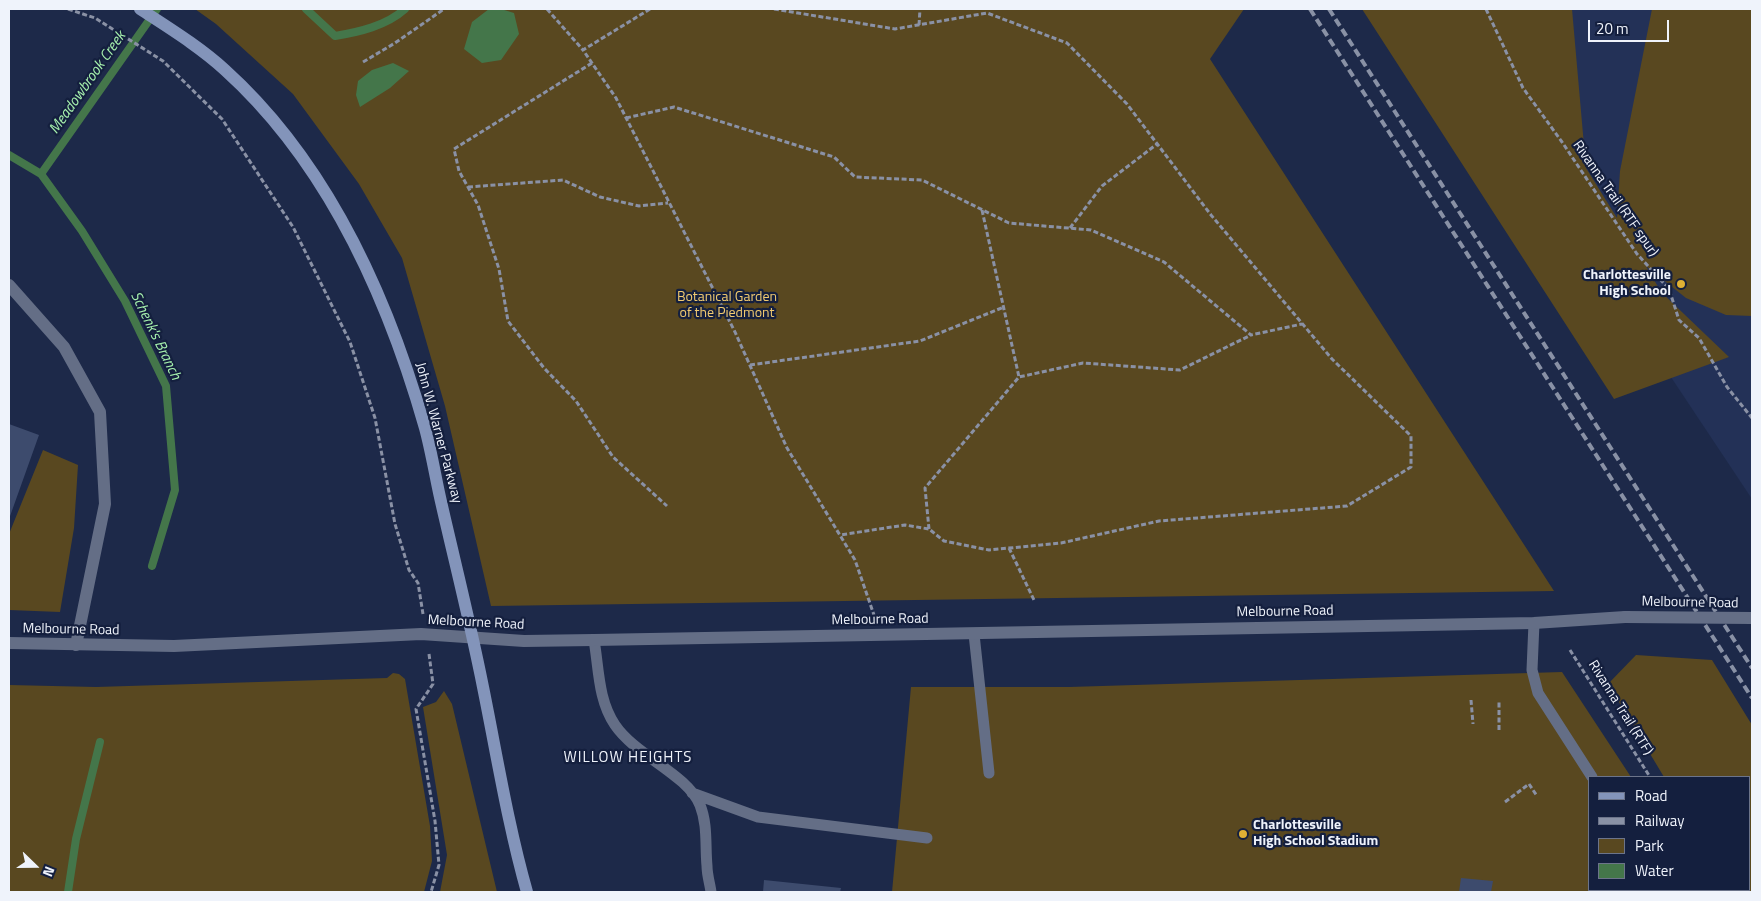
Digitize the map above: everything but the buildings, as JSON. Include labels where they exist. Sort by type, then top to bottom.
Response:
[{"type":"main road","name":"John W. Warner Parkway","points":[[140,9],[179,34],[225,70],[260,105],[297,151],[330,198],[369,273],[402,355],[425,430],[473,638],[514,847],[527,892]]},
{"type":"street","points":[[9,285],[64,347],[100,412],[104,504],[76,645]]},
{"type":"street","name":"Melbourne Road","points":[[9,643],[174,646],[421,634],[473,638],[594,640],[1534,624],[1625,617],[1752,618]]},
{"type":"lane","points":[[1534,624],[1532,670],[1538,693],[1591,776]]},
{"type":"lane","points":[[974,634],[989,774]]},
{"type":"lane","points":[[594,640],[603,700],[614,724],[631,744],[688,787],[700,805],[705,824],[707,867],[711,892]]},
{"type":"lane","points":[[692,793],[758,817],[927,838]]},
{"type":"path","points":[[68,9],[95,18],[163,61],[222,119],[292,227],[350,342],[375,418],[395,524],[409,570],[418,583]]},
{"type":"path","points":[[363,62],[395,43],[444,9]]},
{"type":"path","points":[[547,9],[583,50],[616,98],[750,365],[787,448],[855,560],[872,605],[877,635]]},
{"type":"path","points":[[583,50],[650,9]]},
{"type":"path","points":[[774,9],[894,29],[987,13],[1067,43],[1127,104],[1211,215],[1332,359],[1411,436],[1411,467],[1347,506],[1159,520],[1061,543],[990,550],[944,541],[929,528],[905,525],[840,535]]},
{"type":"path","points":[[919,25],[920,9]]},
{"type":"path","name":"Rivanna Trail (RTF spur)","points":[[1486,9],[1522,88],[1562,142],[1636,254],[1669,289],[1679,320],[1699,338],[1727,387],[1752,418]]},
{"type":"path","points":[[592,63],[454,148],[459,171],[478,204],[499,269],[508,321],[544,368],[576,401],[613,457],[667,506]]},
{"type":"path","points":[[626,118],[674,107],[834,157],[855,176],[922,180],[1009,223],[1091,230],[1164,262],[1251,335]]},
{"type":"path","points":[[1070,228],[1102,186],[1157,144]]},
{"type":"path","points":[[468,188],[563,180],[600,197],[639,206],[668,203]]},
{"type":"path","points":[[982,210],[1020,377]]},
{"type":"path","points":[[750,365],[920,341],[1004,307]]},
{"type":"path","points":[[929,528],[925,488],[1020,377],[1083,363],[1180,370],[1251,335],[1302,324]]},
{"type":"path","points":[[1009,548],[1035,602]]},
{"type":"path","name":"Rivanna Trail (RTF)","points":[[1570,650],[1649,776]]},
{"type":"path","points":[[431,892],[439,865],[435,821],[416,709],[433,684]]},
{"type":"path","points":[[1471,700],[1473,724]]},
{"type":"path","points":[[1499,700],[1499,730]]},
{"type":"path","points":[[1505,802],[1529,784],[1537,796]]},
{"type":"shaded area","name":"Charlottesville High School","points":[[1493,9],[1752,9],[1752,499],[1466,69]]},
{"type":"green space","name":"Botanical Garden of the Piedmont","points":[[195,9],[1244,9],[1210,59],[1554,591],[491,606],[445,406],[402,258],[359,184],[293,94],[216,24]]},
{"type":"green space","name":"Charlottesville High School","points":[[1362,9],[1572,9],[1586,168],[1617,218],[1620,171],[1652,9],[1752,9],[1752,316],[1726,315],[1686,298],[1646,266],[1661,292],[1729,357],[1614,399]]},
{"type":"green space","points":[[43,450],[78,465],[74,528],[60,612],[9,610],[9,534]]},
{"type":"green space","points":[[1636,655],[1712,660],[1752,725],[1752,892],[1732,891],[1751,891],[1751,776],[1663,776],[1608,684]]},
{"type":"green space","name":"Charlottesville High School Stadium","points":[[1562,672],[1630,776],[1588,776],[1588,891],[1707,892],[892,892],[911,687],[1069,687]]},
{"type":"green space","points":[[393,673],[399,674],[405,679],[430,826],[432,861],[424,892],[9,892],[9,685],[96,687],[387,678]]},
{"type":"green space","points":[[444,691],[452,704],[497,892],[440,892],[447,855],[423,707],[436,702]]},
{"type":"water","points":[[489,9],[501,9],[514,13],[519,34],[501,60],[482,63],[464,49],[472,22]]},
{"type":"water","points":[[393,63],[409,71],[390,88],[360,107],[356,95],[358,81],[372,70]]},
{"type":"waterway","name":"Meadowbrook Creek","points":[[41,174],[157,9]]},
{"type":"waterway","points":[[306,9],[335,36],[381,24],[405,9]]},
{"type":"waterway","name":"Schenk's Branch","points":[[9,155],[41,174],[82,231],[125,301],[166,386],[175,490],[152,566]]},
{"type":"waterway","name":"Schenk's Branch","points":[[68,892],[76,839],[100,742]]},
{"type":"railway","points":[[1310,9],[1752,698]]},
{"type":"railway","points":[[1329,9],[1752,668]]},
{"type":"place","name":"Charlottesville High School","points":[[1681,284]]},
{"type":"place","name":"Charlottesville High School Stadium","points":[[1243,834]]},
{"type":"district","name":"WILLOW HEIGHTS","points":[[628,758]]}]
